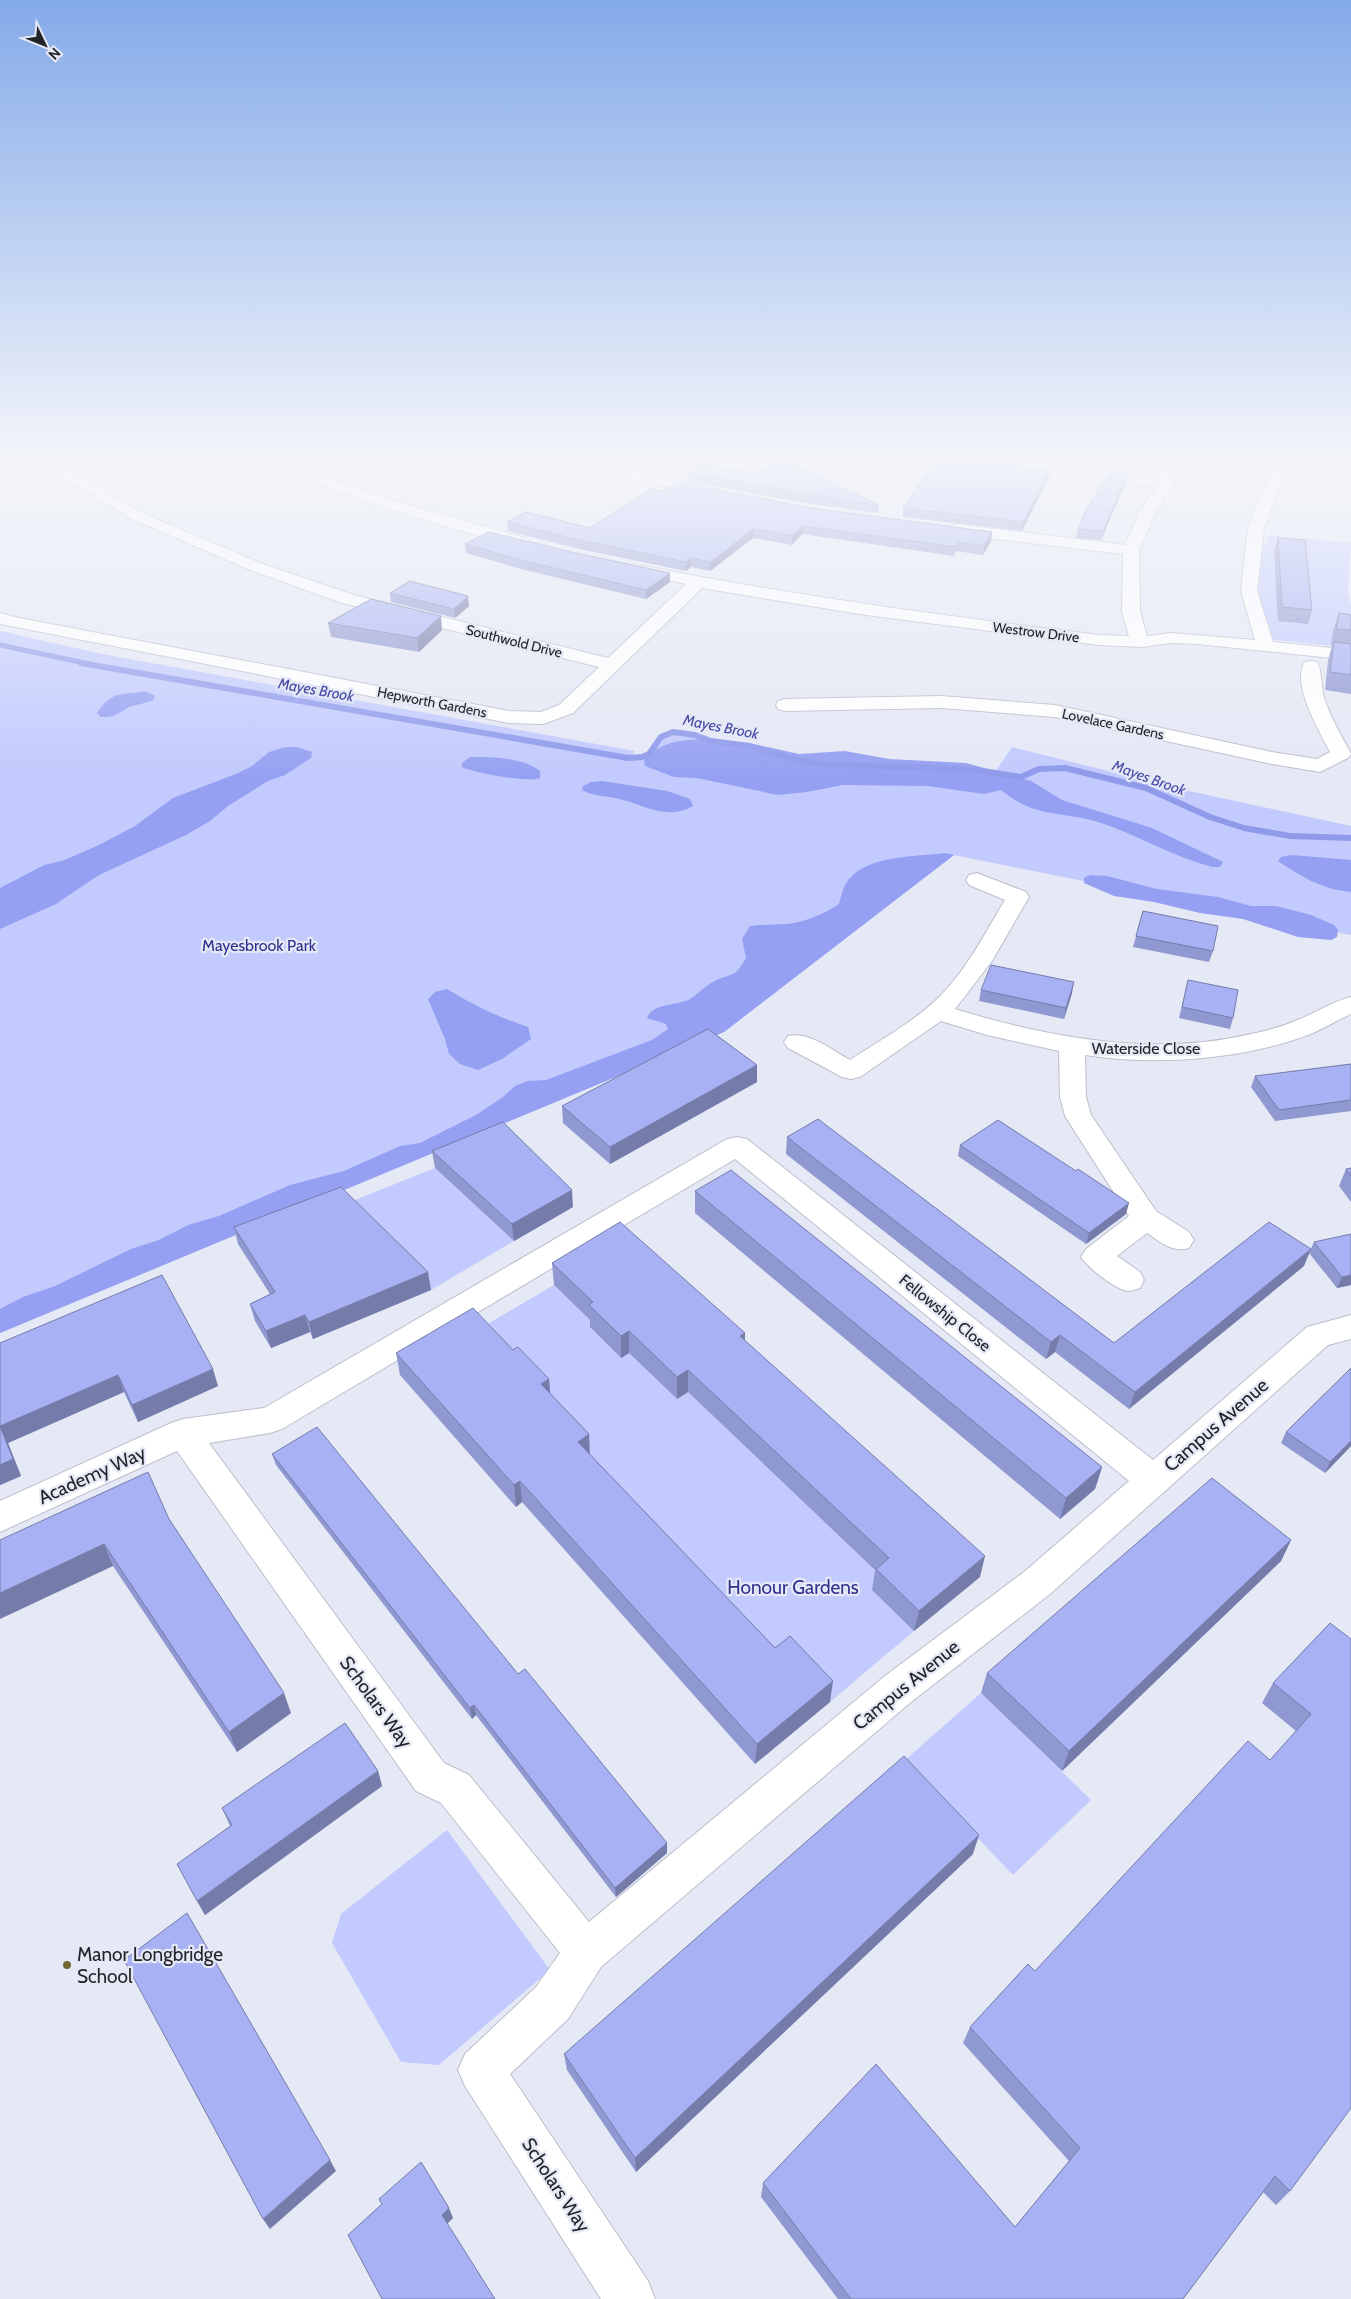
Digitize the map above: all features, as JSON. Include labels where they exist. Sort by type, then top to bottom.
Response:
[{"type":"street","name":"Southwold Drive","points":[[245,562],[348,599],[610,664]]},
{"type":"street","points":[[1131,562],[1131,612],[1136,633],[1142,642]]},
{"type":"street","points":[[1252,562],[1249,591],[1266,646]]},
{"type":"street","name":"Westrow Drive","points":[[616,565],[698,583],[810,602],[997,628],[1099,640],[1142,642],[1171,638],[1351,654]]},
{"type":"street","name":"Hepworth Gardens","points":[[0,618],[15,623],[509,717],[544,718],[566,708],[610,664],[698,583]]},
{"type":"street","name":"Westrow Drive","points":[[1142,642],[1175,650],[1351,671]]},
{"type":"street","name":"Lovelace Gardens","points":[[785,705],[941,702],[1055,711],[1272,758],[1320,766],[1341,754],[1315,700],[1311,685],[1311,666]]},
{"type":"street","points":[[797,1042],[851,1071],[937,1012],[953,997],[986,952],[1018,897],[976,880]]},
{"type":"street","name":"Waterside Close","points":[[937,1012],[973,1024],[1072,1047],[1102,1050],[1163,1051],[1237,1045],[1305,1027],[1351,1005]]},
{"type":"street","points":[[1072,1047],[1073,1097],[1078,1116],[1146,1218],[1179,1240]]},
{"type":"street","name":"Academy Way","points":[[0,1517],[183,1433],[270,1420],[738,1146]]},
{"type":"street","name":"Fellowship Close","points":[[738,1146],[1153,1480]]},
{"type":"street","points":[[1129,1280],[1096,1257],[1146,1218]]},
{"type":"street","name":"Campus Avenue","points":[[481,2070],[552,2003],[586,1952],[898,1689],[1037,1583],[1318,1334],[1351,1327]]},
{"type":"street","name":"Scholars Way","points":[[183,1433],[430,1777],[455,1788],[586,1952]]},
{"type":"street","name":"Scholars Way","points":[[481,2070],[630,2299]]},
{"type":"green space","points":[[1257,562],[1350,562],[1348,592],[1351,604],[1351,648],[1268,639],[1255,588]]},
{"type":"green space","name":"Mayesbrook Park","points":[[0,631],[102,654],[635,751],[630,757],[647,754],[659,735],[670,731],[694,734],[787,755],[995,772],[1012,747],[1180,789],[1351,826],[1351,935],[954,855],[724,1032],[0,1333]]},
{"type":"green space","points":[[435,1168],[514,1241],[431,1290],[345,1204]]},
{"type":"green space","name":"Honour Gardens","points":[[554,1285],[594,1324],[590,1327],[621,1358],[629,1353],[677,1399],[688,1392],[885,1579],[914,1631],[830,1702],[773,1669],[472,1333]]},
{"type":"green space","points":[[981,1693],[1091,1800],[1013,1875],[904,1761]]},
{"type":"green space","points":[[447,1830],[550,1970],[439,2065],[401,2062],[332,1943],[341,1914]]},
{"type":"shaded area","points":[[145,691],[155,696],[153,700],[132,706],[111,716],[101,717],[97,713],[112,697]]},
{"type":"shaded area","points":[[705,739],[749,743],[799,754],[845,751],[889,759],[966,763],[1031,781],[1062,800],[1152,828],[1223,862],[1220,867],[1199,863],[1098,822],[1037,810],[1026,806],[1001,790],[984,794],[928,786],[843,785],[778,795],[697,778],[674,777],[645,766],[644,760],[664,745],[680,741]]},
{"type":"shaded area","points":[[285,747],[297,747],[312,752],[311,758],[285,775],[268,781],[228,806],[210,821],[186,835],[99,875],[56,904],[0,929],[0,888],[44,865],[62,861],[99,845],[135,826],[173,798],[236,774],[252,766],[269,752]]},
{"type":"shaded area","points":[[470,757],[516,760],[533,766],[540,771],[540,778],[501,777],[462,767],[462,763]]},
{"type":"shaded area","points":[[602,781],[667,791],[690,799],[693,806],[674,812],[665,812],[619,799],[591,794],[582,790],[583,786],[591,782]]},
{"type":"shaded area","points":[[946,853],[954,855],[724,1032],[0,1333],[0,1309],[23,1297],[55,1286],[131,1249],[159,1240],[188,1225],[219,1216],[290,1185],[344,1171],[400,1146],[420,1143],[476,1115],[503,1097],[515,1086],[528,1081],[546,1080],[652,1040],[668,1029],[666,1024],[647,1018],[650,1013],[659,1007],[688,1000],[710,984],[738,970],[746,958],[742,939],[750,926],[794,923],[827,911],[839,904],[845,885],[853,875],[864,867],[877,862]]},
{"type":"shaded area","points":[[1292,855],[1351,860],[1351,892],[1321,885],[1278,861],[1281,857]]},
{"type":"shaded area","points":[[1090,875],[1107,876],[1157,889],[1218,897],[1251,906],[1276,906],[1311,915],[1334,925],[1338,930],[1337,937],[1331,940],[1298,937],[1243,919],[1200,913],[1154,902],[1114,896],[1084,883],[1084,878]]},
{"type":"shaded area","points":[[447,989],[487,1011],[528,1027],[531,1039],[502,1059],[478,1070],[460,1064],[449,1054],[445,1039],[428,999],[435,992]]},
{"type":"building","points":[[530,562],[620,562],[670,573],[646,590]]},
{"type":"building","points":[[1279,562],[1307,562],[1312,610],[1282,607]]},
{"type":"building","points":[[410,581],[468,596],[454,609],[390,593]]},
{"type":"building","points":[[371,599],[441,616],[417,638],[328,623]]},
{"type":"building","points":[[1339,613],[1351,615],[1351,630],[1336,629]]},
{"type":"building","points":[[1334,642],[1351,644],[1351,675],[1330,672]]},
{"type":"building","points":[[1143,911],[1218,926],[1213,951],[1136,936]]},
{"type":"building","points":[[991,965],[1074,982],[1066,1008],[981,990]]},
{"type":"building","points":[[1188,980],[1238,990],[1233,1018],[1182,1007]]},
{"type":"building","points":[[708,1029],[757,1065],[610,1147],[562,1106]]},
{"type":"building","points":[[1351,1064],[1351,1100],[1279,1110],[1255,1076]]},
{"type":"building","points":[[818,1119],[1114,1343],[1269,1222],[1311,1249],[1135,1392],[1060,1335],[1051,1342],[787,1137]]},
{"type":"building","points":[[998,1120],[1129,1203],[1089,1233],[960,1145]]},
{"type":"building","points":[[503,1122],[572,1190],[512,1224],[432,1151]]},
{"type":"building","points":[[1351,1168],[1351,1176],[1346,1169]]},
{"type":"building","points":[[731,1170],[1102,1467],[1066,1498],[695,1191]]},
{"type":"building","points":[[341,1187],[428,1272],[309,1322],[305,1315],[266,1331],[250,1304],[275,1292],[234,1227]]},
{"type":"building","points":[[620,1222],[745,1333],[740,1336],[985,1556],[919,1611],[876,1569],[889,1558],[688,1370],[677,1377],[629,1331],[621,1336],[589,1305],[593,1302],[552,1263]]},
{"type":"building","points":[[1351,1234],[1351,1275],[1342,1277],[1314,1242]]},
{"type":"building","points":[[162,1275],[213,1369],[132,1405],[118,1375],[0,1426],[0,1343]]},
{"type":"building","points":[[473,1308],[513,1350],[518,1347],[549,1379],[541,1384],[589,1434],[578,1442],[775,1648],[790,1636],[833,1681],[757,1744],[520,1481],[514,1485],[396,1353]]},
{"type":"building","points":[[1351,1368],[1351,1441],[1330,1462],[1286,1432]]},
{"type":"building","points":[[0,1426],[13,1459],[0,1465]]},
{"type":"building","points":[[317,1427],[518,1674],[525,1669],[667,1843],[615,1888],[474,1705],[470,1708],[272,1454]]},
{"type":"building","points":[[148,1472],[169,1519],[284,1693],[229,1732],[104,1544],[0,1593],[0,1540]]},
{"type":"building","points":[[1212,1478],[1291,1540],[1069,1751],[987,1673]]},
{"type":"building","points":[[1330,1623],[1351,1639],[1351,2108],[1290,2191],[1275,2176],[1183,2299],[851,2299],[763,2183],[876,2064],[1015,2227],[1080,2148],[970,2027],[1028,1964],[1035,1971],[1248,1741],[1270,1760],[1311,1714],[1273,1683]]},
{"type":"building","points":[[345,1723],[378,1771],[197,1901],[177,1864],[232,1825],[222,1808]]},
{"type":"building","points":[[904,1756],[979,1835],[635,2158],[564,2054]]},
{"type":"building","points":[[187,1913],[330,2160],[263,2219],[124,1960]]},
{"type":"building","points":[[421,2162],[449,2208],[442,2215],[495,2299],[382,2299],[348,2235],[382,2204],[379,2199]]},
{"type":"waterway","name":"Mayes Brook","points":[[0,645],[89,664]]},
{"type":"waterway","name":"Mayes Brook","points":[[81,663],[628,758],[642,757],[649,754],[661,737],[673,732],[695,735],[711,741],[749,746],[801,761],[824,764],[976,770],[1021,777],[1039,769],[1065,768],[1146,788],[1210,817],[1244,828],[1290,836],[1351,838]]},
{"type":"place","name":"Manor Longbridge School","points":[[67,1965]]}]
